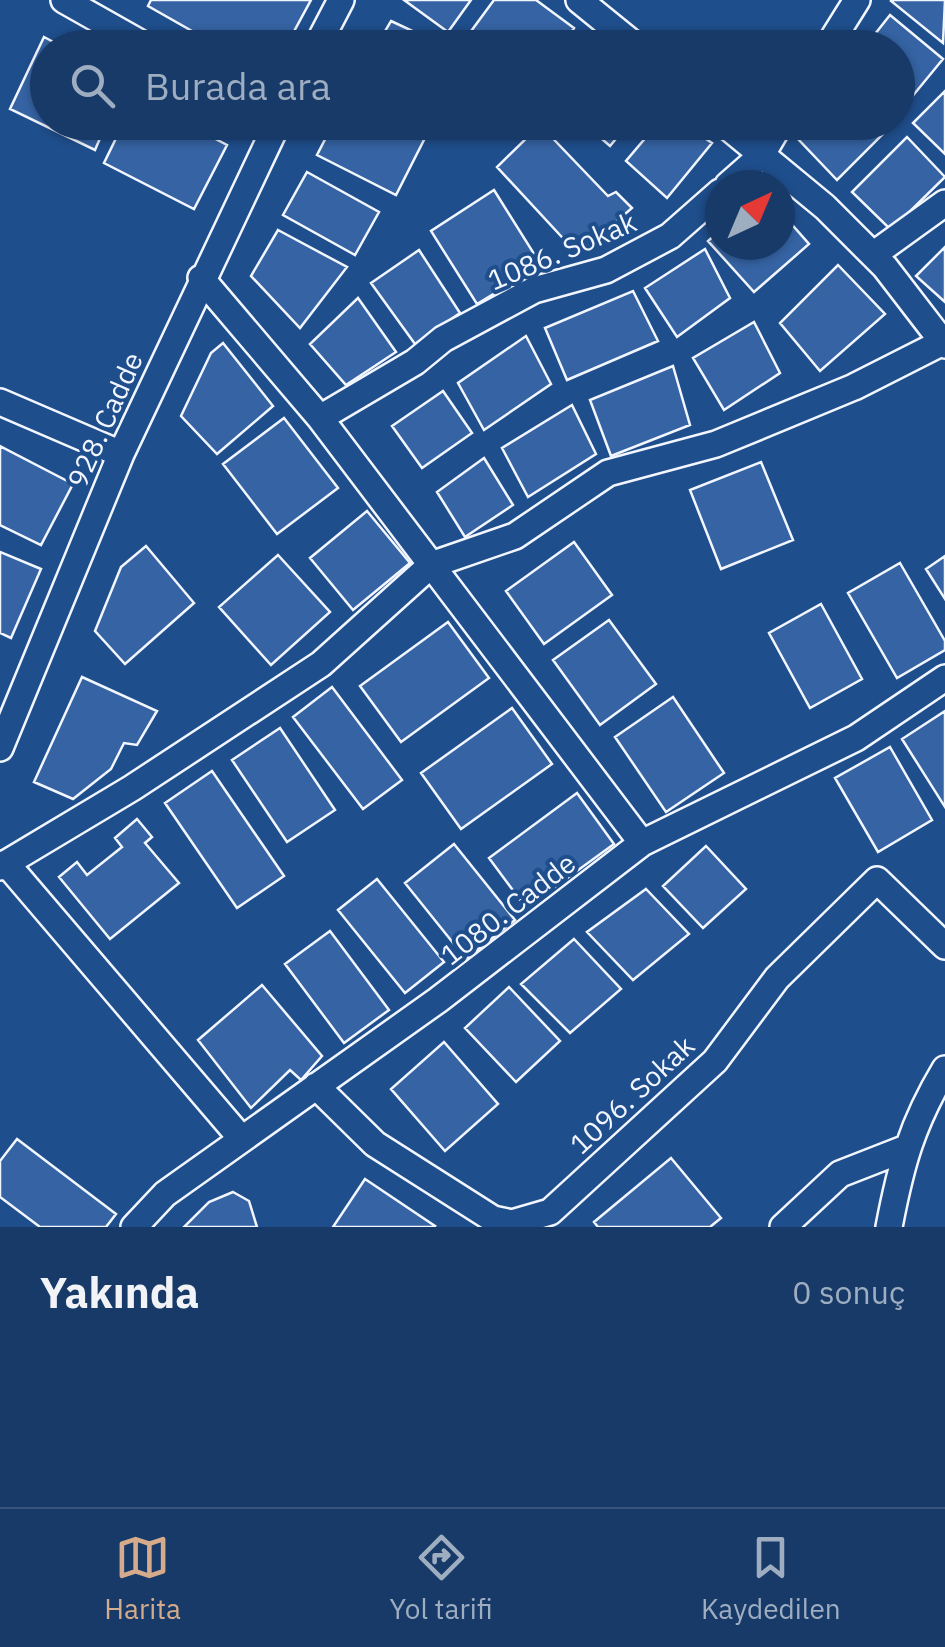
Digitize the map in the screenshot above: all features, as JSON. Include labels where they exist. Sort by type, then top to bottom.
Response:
[{"type":"street","points":[[64,0],[117,30]]},
{"type":"street","points":[[325,30],[341,0]]},
{"type":"street","points":[[838,30],[856,0]]},
{"type":"street","points":[[591,3],[619,30]]},
{"type":"street","name":"928. Cadde","points":[[0,748],[121,454],[269,140]]},
{"type":"street","points":[[240,1138],[3,865],[132,788],[321,664],[431,565],[514,536],[608,473],[716,444],[854,387],[943,344],[873,255],[825,207],[743,140]]},
{"type":"street","points":[[745,170],[761,156],[770,140]]},
{"type":"street","points":[[873,255],[945,203]]},
{"type":"street","name":"1086. Sokak","points":[[320,418],[415,362],[443,339],[534,290],[606,270],[670,236],[705,205]]},
{"type":"street","points":[[201,278],[320,418],[642,843]]},
{"type":"street","points":[[0,402],[121,454]]},
{"type":"street","name":"1080. Cadde","points":[[134,1227],[165,1194],[492,960],[642,843],[856,738],[945,678]]},
{"type":"street","name":"1096. Sokak","points":[[316,1086],[375,1144],[493,1219],[512,1223],[550,1212],[716,1060],[777,978],[877,880],[945,946]]},
{"type":"street","points":[[889,1227],[904,1149],[917,1116],[945,1069]]},
{"type":"street","points":[[783,1227],[840,1174],[904,1149]]},
{"type":"building","points":[[151,0],[311,0],[295,30],[190,30],[148,6]]},
{"type":"building","points":[[404,0],[471,0],[449,30]]},
{"type":"building","points":[[494,0],[536,0],[574,28],[573,30],[472,30]]},
{"type":"building","points":[[892,0],[945,0],[943,43],[891,1]]},
{"type":"building","points":[[890,15],[908,30],[878,30]]},
{"type":"building","points":[[391,21],[410,30],[386,30]]},
{"type":"building","points":[[915,36],[943,59],[915,93]]},
{"type":"building","points":[[30,67],[30,119],[10,109]]},
{"type":"building","points":[[945,91],[945,154],[915,125]]},
{"type":"building","points":[[74,140],[99,140],[95,150]]},
{"type":"building","points":[[115,140],[217,140],[227,145],[194,209],[104,163]]},
{"type":"building","points":[[325,140],[424,140],[396,195],[317,155]]},
{"type":"building","points":[[525,140],[554,140],[608,196],[616,192],[632,208],[587,247],[572,248],[497,167]]},
{"type":"building","points":[[644,140],[712,143],[667,198],[626,161]]},
{"type":"building","points":[[799,140],[877,140],[837,180]]},
{"type":"building","points":[[904,140],[910,140],[945,177],[891,230],[852,192]]},
{"type":"building","points":[[307,172],[379,212],[355,255],[283,215]]},
{"type":"building","points":[[494,190],[541,265],[477,304],[431,231]]},
{"type":"building","points":[[795,228],[809,244],[795,256]]},
{"type":"building","points":[[278,230],[347,267],[300,328],[251,276]]},
{"type":"building","points":[[945,247],[945,302],[916,276]]},
{"type":"building","points":[[705,249],[705,260],[711,260],[730,298],[677,337],[645,288]]},
{"type":"building","points":[[419,250],[460,313],[415,344],[371,283]]},
{"type":"building","points":[[725,260],[791,260],[754,292]]},
{"type":"building","points":[[838,265],[885,314],[820,371],[780,323]]},
{"type":"building","points":[[633,291],[658,341],[567,380],[545,328]]},
{"type":"building","points":[[358,298],[396,352],[346,385],[310,344]]},
{"type":"building","points":[[754,322],[780,373],[724,410],[693,358]]},
{"type":"building","points":[[526,336],[551,384],[484,430],[458,383]]},
{"type":"building","points":[[223,343],[273,406],[217,454],[181,416],[211,353]]},
{"type":"building","points":[[673,366],[690,425],[611,456],[590,400]]},
{"type":"building","points":[[443,391],[472,433],[422,468],[392,426]]},
{"type":"building","points":[[572,405],[596,454],[528,497],[502,448]]},
{"type":"building","points":[[284,418],[338,488],[277,534],[223,464]]},
{"type":"building","points":[[0,446],[73,484],[41,545],[0,525]]},
{"type":"building","points":[[484,458],[513,505],[465,537],[437,492]]},
{"type":"building","points":[[761,462],[793,540],[721,569],[690,490]]},
{"type":"building","points":[[367,511],[410,563],[353,610],[310,558]]},
{"type":"building","points":[[574,542],[612,595],[544,644],[506,591]]},
{"type":"building","points":[[146,546],[194,603],[125,664],[95,631],[121,567]]},
{"type":"building","points":[[0,552],[41,569],[11,638],[0,633]]},
{"type":"building","points":[[278,555],[330,612],[271,665],[219,607]]},
{"type":"building","points":[[945,556],[945,599],[926,569]]},
{"type":"building","points":[[900,563],[945,641],[945,650],[897,678],[848,593]]},
{"type":"building","points":[[821,604],[862,679],[810,708],[769,633]]},
{"type":"building","points":[[609,620],[656,684],[600,725],[553,660]]},
{"type":"building","points":[[448,622],[489,678],[401,742],[360,686]]},
{"type":"building","points":[[82,677],[157,711],[137,745],[124,743],[111,769],[73,799],[34,782]]},
{"type":"building","points":[[332,687],[402,780],[363,809],[293,717]]},
{"type":"building","points":[[673,697],[724,773],[666,812],[615,737]]},
{"type":"building","points":[[512,708],[552,764],[461,829],[421,773]]},
{"type":"building","points":[[945,711],[945,807],[902,739]]},
{"type":"building","points":[[280,728],[335,810],[287,842],[232,760]]},
{"type":"building","points":[[890,747],[932,820],[878,852],[835,778]]},
{"type":"building","points":[[212,771],[284,876],[237,908],[165,803]]},
{"type":"building","points":[[577,793],[614,844],[526,908],[489,858]]},
{"type":"building","points":[[137,819],[152,837],[145,843],[179,883],[110,939],[59,877],[77,862],[87,875],[122,847],[115,838]]},
{"type":"building","points":[[454,844],[515,920],[466,959],[405,883]]},
{"type":"building","points":[[706,846],[746,889],[703,928],[663,886]]},
{"type":"building","points":[[377,879],[444,962],[405,993],[338,910]]},
{"type":"building","points":[[646,889],[689,934],[633,980],[587,932]]},
{"type":"building","points":[[330,931],[389,1010],[344,1043],[285,964]]},
{"type":"building","points":[[574,939],[621,989],[570,1033],[521,984]]},
{"type":"building","points":[[262,985],[322,1056],[301,1080],[290,1070],[251,1108],[198,1040]]},
{"type":"building","points":[[509,987],[560,1041],[516,1082],[465,1028]]},
{"type":"building","points":[[444,1042],[498,1104],[445,1151],[391,1089]]},
{"type":"building","points":[[17,1139],[116,1214],[106,1227],[40,1227],[0,1197],[0,1161]]},
{"type":"building","points":[[671,1158],[721,1218],[710,1227],[598,1227],[594,1222]]},
{"type":"building","points":[[365,1179],[435,1226],[333,1227]]},
{"type":"building","points":[[233,1192],[249,1201],[257,1227],[184,1227],[209,1202]]}]
